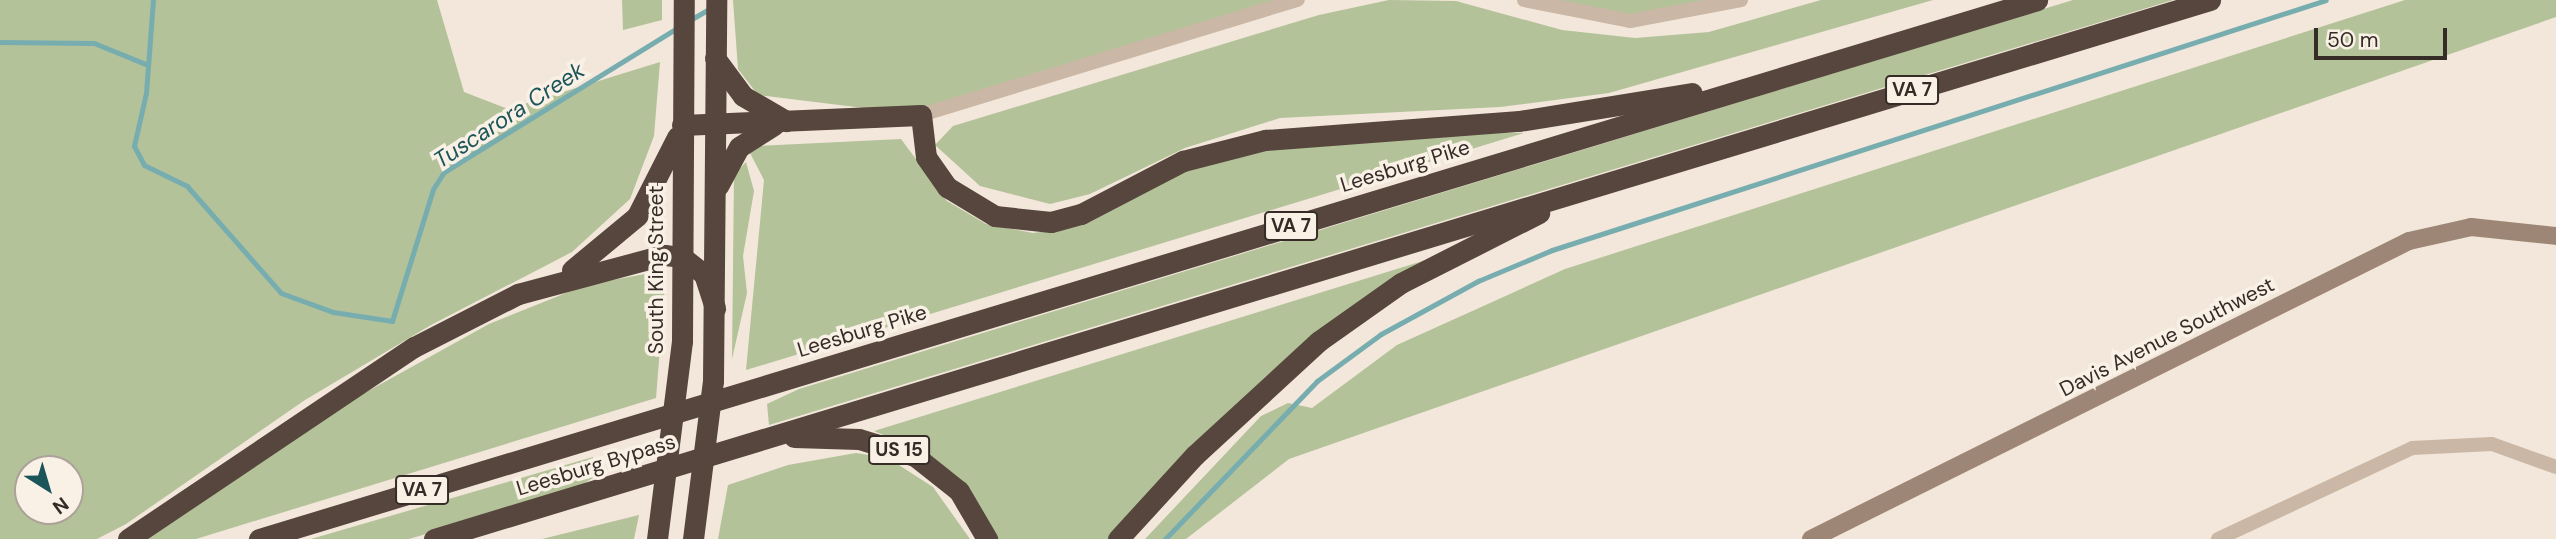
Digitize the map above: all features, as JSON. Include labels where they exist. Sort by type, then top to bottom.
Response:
[{"type":"highway","points":[[693,536],[708,427],[715,308],[716,0]]},
{"type":"highway","name":"Leesburg Pike","points":[[586,440],[2037,0]]},
{"type":"highway","name":"VA 7","points":[[771,438],[1614,179],[2210,0]]},
{"type":"highway","name":"South King Street","points":[[657,539],[676,417],[682,257],[684,3]]},
{"type":"highway","points":[[715,58],[743,96],[786,121]]},
{"type":"highway","points":[[128,539],[414,347],[556,279],[602,250],[637,216],[655,191],[682,125],[921,115],[926,157],[947,187],[995,216],[1051,222],[1081,214],[1183,161],[1265,140],[1585,112],[1801,72]]},
{"type":"highway","points":[[714,198],[728,161],[744,142],[786,121]]},
{"type":"highway","points":[[1118,539],[1247,403],[1350,318],[1441,259],[1614,179]]},
{"type":"highway","points":[[556,279],[664,255],[682,257],[704,274],[715,308]]},
{"type":"highway","name":"Leesburg Bypass","points":[[434,539],[771,438]]},
{"type":"highway","name":"US 15","points":[[771,438],[859,439],[915,456],[959,491],[986,539]]},
{"type":"highway","name":"Leesburg Bypass","points":[[259,539],[586,440]]},
{"type":"street","points":[[921,115],[1298,0]]},
{"type":"street","points":[[1524,0],[1630,21],[1741,0]]},
{"type":"street","name":"Davis Avenue Southwest","points":[[1811,539],[2409,241],[2471,227],[2556,236]]},
{"type":"street","points":[[2218,539],[2412,449],[2492,444],[2556,467]]},
{"type":"green space","points":[[0,0],[437,0],[464,92],[508,109],[660,62],[654,136],[630,199],[572,252],[431,325],[305,400],[126,524],[97,539],[0,539]]},
{"type":"green space","points":[[622,0],[662,0],[662,20],[623,30]]},
{"type":"green space","points":[[733,0],[1296,0],[921,115],[758,95],[738,69]]},
{"type":"green space","points":[[1389,0],[1456,1],[1562,30],[1635,38],[1709,32],[1821,0],[1933,0],[1609,93],[1500,107],[1280,118],[1185,148],[1090,194],[1050,204],[980,186],[935,145],[953,126],[1319,15]]},
{"type":"green space","points":[[1524,0],[1734,0],[1692,12],[1590,17]]},
{"type":"green space","points":[[2073,0],[2173,0],[769,425],[767,404],[799,389]]},
{"type":"green space","points":[[2405,0],[2556,0],[2556,17],[1289,459],[1186,539],[1145,539],[1261,416],[1288,403],[1312,408],[1397,345],[1565,269]]},
{"type":"green space","points":[[1486,132],[1524,133],[746,370],[764,180],[749,151],[757,146],[901,139],[947,201],[986,224],[1033,233],[1056,230],[1194,167],[1264,147]]},
{"type":"green space","points":[[746,162],[754,191],[743,256],[747,293],[732,359],[734,175]]},
{"type":"green space","points":[[1442,255],[1387,286],[1109,539],[992,539],[927,454],[874,431]]},
{"type":"green space","points":[[645,274],[665,286],[656,398],[196,539],[145,539],[361,395],[489,324],[586,285]]},
{"type":"green space","points":[[856,453],[888,458],[933,487],[970,539],[718,539],[728,485],[788,465]]},
{"type":"green space","points":[[593,457],[593,478],[571,491],[409,539],[311,539]]},
{"type":"green space","points":[[639,515],[634,539],[542,539]]},
{"type":"waterway","points":[[153,0],[146,93],[134,146],[144,165],[187,186],[281,293],[333,312],[392,321],[433,189],[444,172],[679,27]]},
{"type":"waterway","points":[[1165,539],[1317,381],[1381,334],[1478,281],[1552,250],[2326,0]]},
{"type":"waterway","name":"Tuscarora Creek","points":[[690,20],[709,9]]},
{"type":"waterway","points":[[0,42],[94,43],[148,65]]}]
